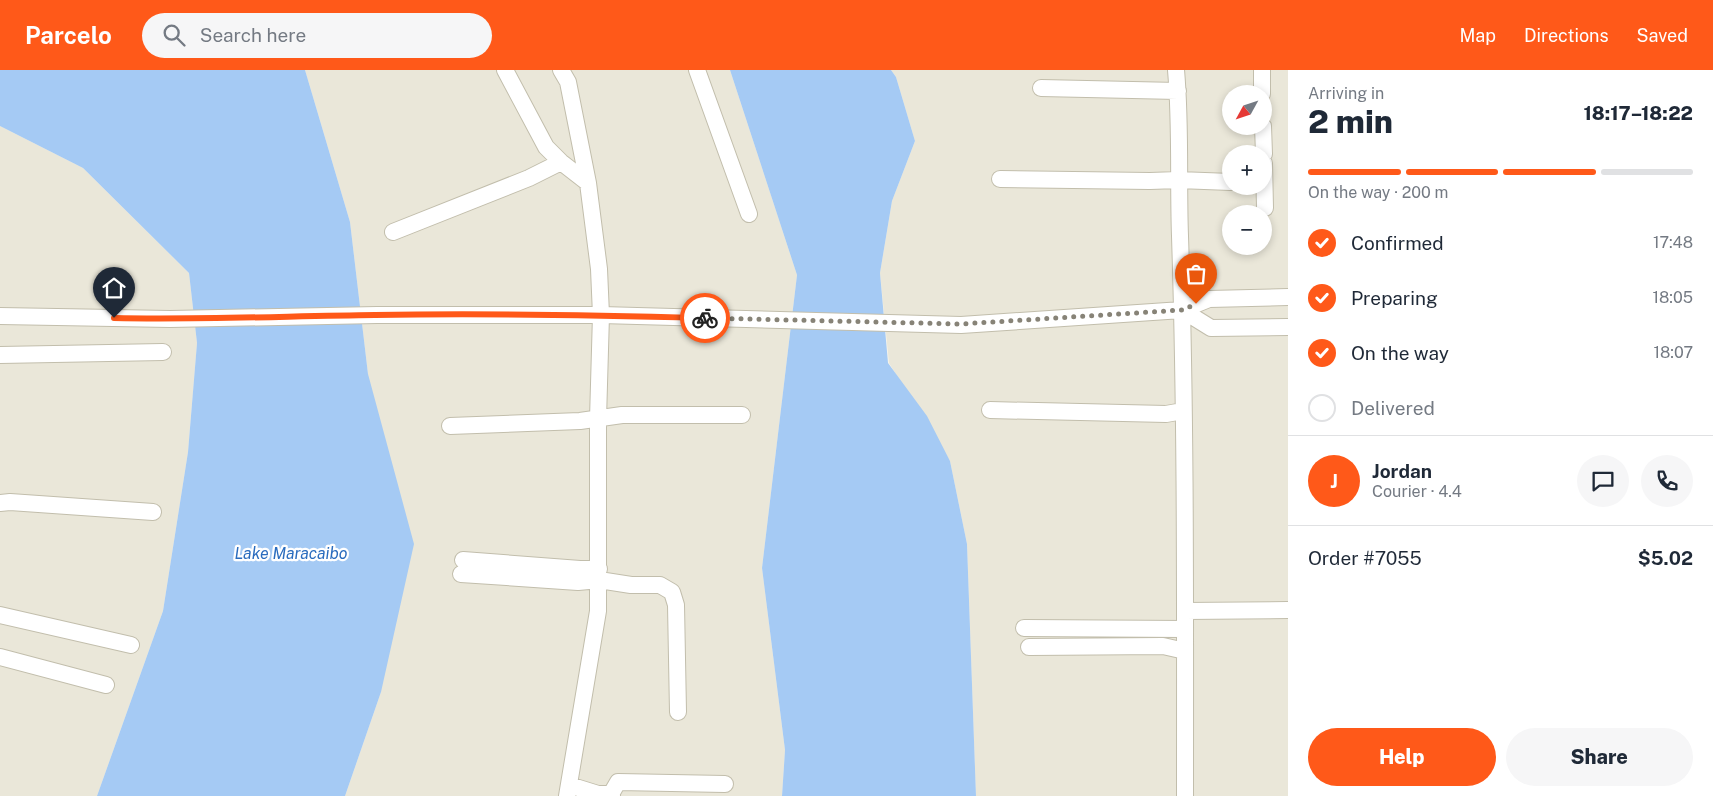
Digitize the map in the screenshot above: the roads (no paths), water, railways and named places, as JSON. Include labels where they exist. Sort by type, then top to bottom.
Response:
[{"type":"street","points":[[505,70],[546,147],[561,162],[588,183]]},
{"type":"street","points":[[561,70],[568,82],[588,183],[599,269],[601,315],[598,419],[598,611],[568,790],[612,795],[618,782],[725,784]]},
{"type":"street","points":[[697,70],[749,214]]},
{"type":"street","points":[[1176,70],[1178,91],[1186,611],[1185,796]]},
{"type":"street","points":[[1262,70],[1262,85]]},
{"type":"street","points":[[1041,88],[1178,91]]},
{"type":"street","points":[[393,232],[529,178],[561,162]]},
{"type":"street","points":[[1000,179],[1222,182]]},
{"type":"street","points":[[0,316],[170,319],[377,315],[601,315],[961,324],[1182,310],[1209,298],[1288,297]]},
{"type":"street","points":[[1182,310],[1211,328],[1288,327]]},
{"type":"street","points":[[0,355],[163,352]]},
{"type":"street","points":[[990,410],[1166,414],[1183,412]]},
{"type":"street","points":[[450,426],[580,421],[622,415],[742,415]]},
{"type":"street","points":[[0,503],[10,502],[153,512]]},
{"type":"street","points":[[462,567],[578,582],[599,574],[631,585],[660,585],[672,592],[676,605],[678,712]]},
{"type":"street","points":[[1186,611],[1288,610]]},
{"type":"street","points":[[0,614],[131,645]]},
{"type":"street","points":[[1024,628],[1186,629]]},
{"type":"street","points":[[1029,647],[1163,646],[1185,651]]},
{"type":"street","points":[[0,657],[106,686]]},
{"type":"water","name":"Lake Maracaibo","points":[[0,70],[305,70],[350,222],[368,374],[414,544],[381,692],[345,796],[97,796],[163,611],[188,452],[197,343],[189,273],[83,168],[0,126]]},
{"type":"water","points":[[730,70],[891,70],[896,77],[915,141],[892,201],[880,273],[888,363],[927,416],[950,461],[967,544],[976,796],[782,796],[785,750],[762,568],[797,275]]}]
